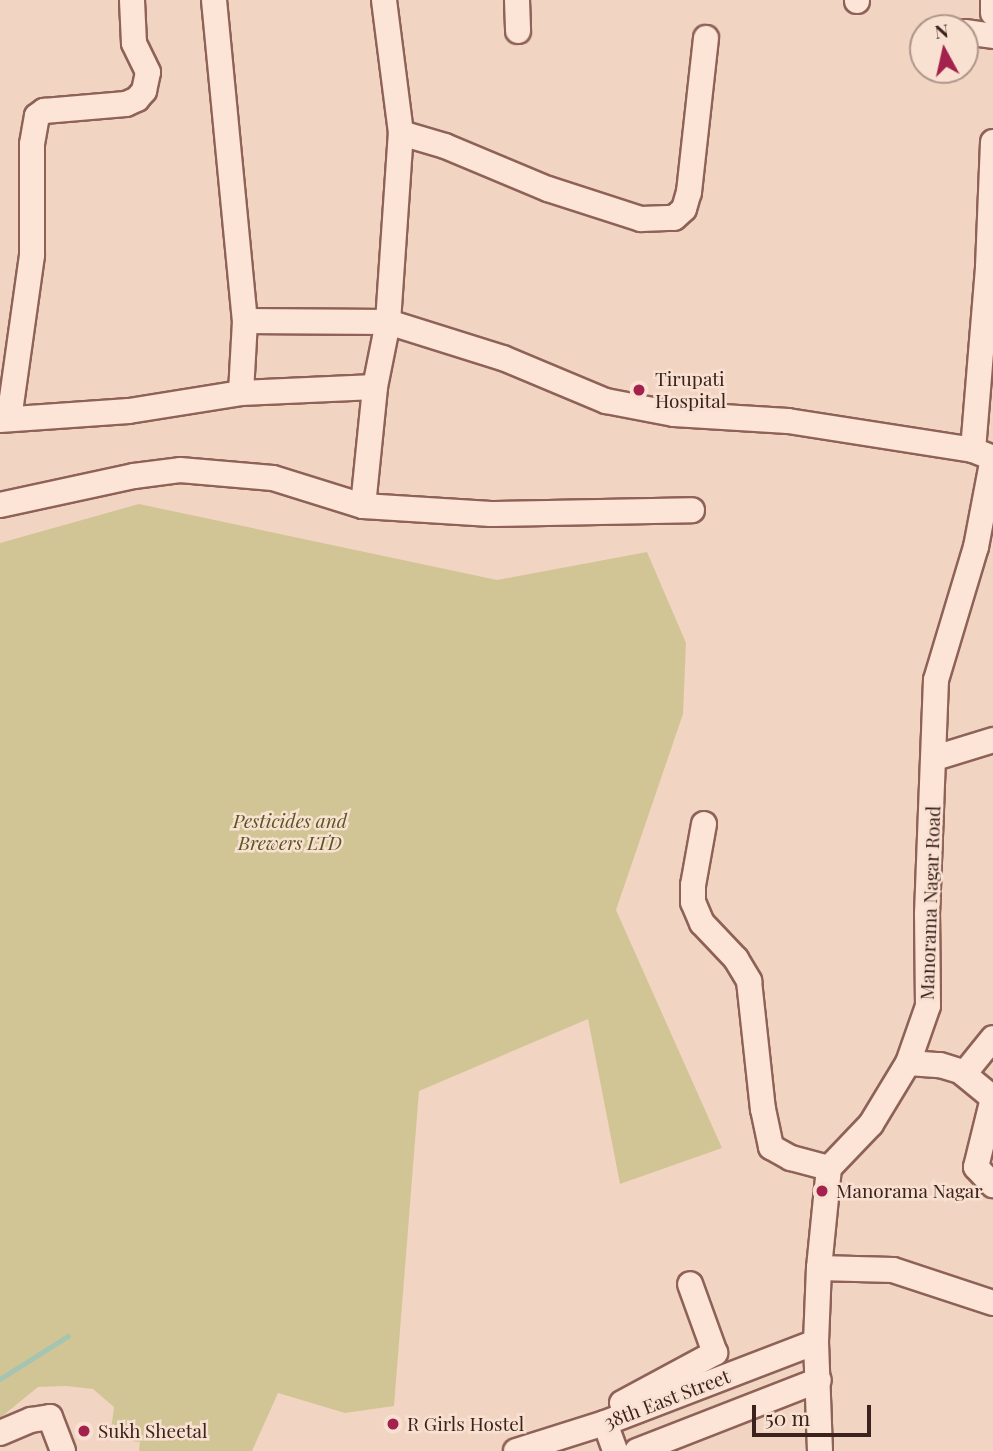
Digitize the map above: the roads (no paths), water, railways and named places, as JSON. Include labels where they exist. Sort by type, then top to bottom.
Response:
[{"type":"street","points":[[132,0],[134,43],[148,72],[144,91],[137,99],[126,103],[44,111],[37,116],[32,144],[33,255],[4,419],[129,411],[241,393],[375,387]]},
{"type":"street","points":[[214,0],[245,321],[241,393]]},
{"type":"street","points":[[363,506],[375,387],[388,321],[401,133],[384,0]]},
{"type":"street","points":[[517,0],[518,31]]},
{"type":"street","points":[[993,0],[993,13]]},
{"type":"street","points":[[401,133],[445,146],[548,189],[641,219],[674,218],[684,209],[689,192],[706,38]]},
{"type":"street","name":"Manorama Nagar Road","points":[[829,1168],[871,1124],[908,1063],[928,1006],[927,914],[936,680],[976,547],[986,455],[988,267],[993,142]]},
{"type":"street","points":[[245,321],[388,321],[503,358],[607,401],[674,414],[788,421],[986,455]]},
{"type":"street","points":[[0,505],[134,476],[180,470],[273,478],[363,506],[491,514],[692,510]]},
{"type":"street","points":[[935,758],[993,740]]},
{"type":"street","points":[[704,824],[693,886],[693,902],[702,923],[736,959],[749,981],[763,1110],[771,1147],[791,1158],[829,1168],[818,1268],[816,1342],[820,1451]]},
{"type":"street","points":[[964,1074],[993,1038]]},
{"type":"street","points":[[908,1063],[940,1065],[964,1074],[993,1098],[976,1167],[993,1185]]},
{"type":"street","points":[[818,1268],[892,1270],[993,1303]]},
{"type":"street","points":[[615,1451],[602,1419],[715,1353],[690,1284]]},
{"type":"street","name":"38th East Street","points":[[516,1451],[816,1342]]},
{"type":"street","name":"38th East Street","points":[[637,1451],[818,1380]]},
{"type":"street","points":[[0,1433],[31,1420],[50,1417],[62,1451]]},
{"type":"waterway","points":[[0,1379],[68,1336]]},
{"type":"place","name":"Tirupati Hospital","points":[[639,390]]},
{"type":"place","name":"Manorama Nagar","points":[[822,1191]]},
{"type":"place","name":"R Girls Hostel","points":[[393,1424]]},
{"type":"place","name":"Sukh Sheetal","points":[[84,1431]]},
{"type":"park label","name":"Pesticides and Brewers LTD","points":[[290,832]]}]
